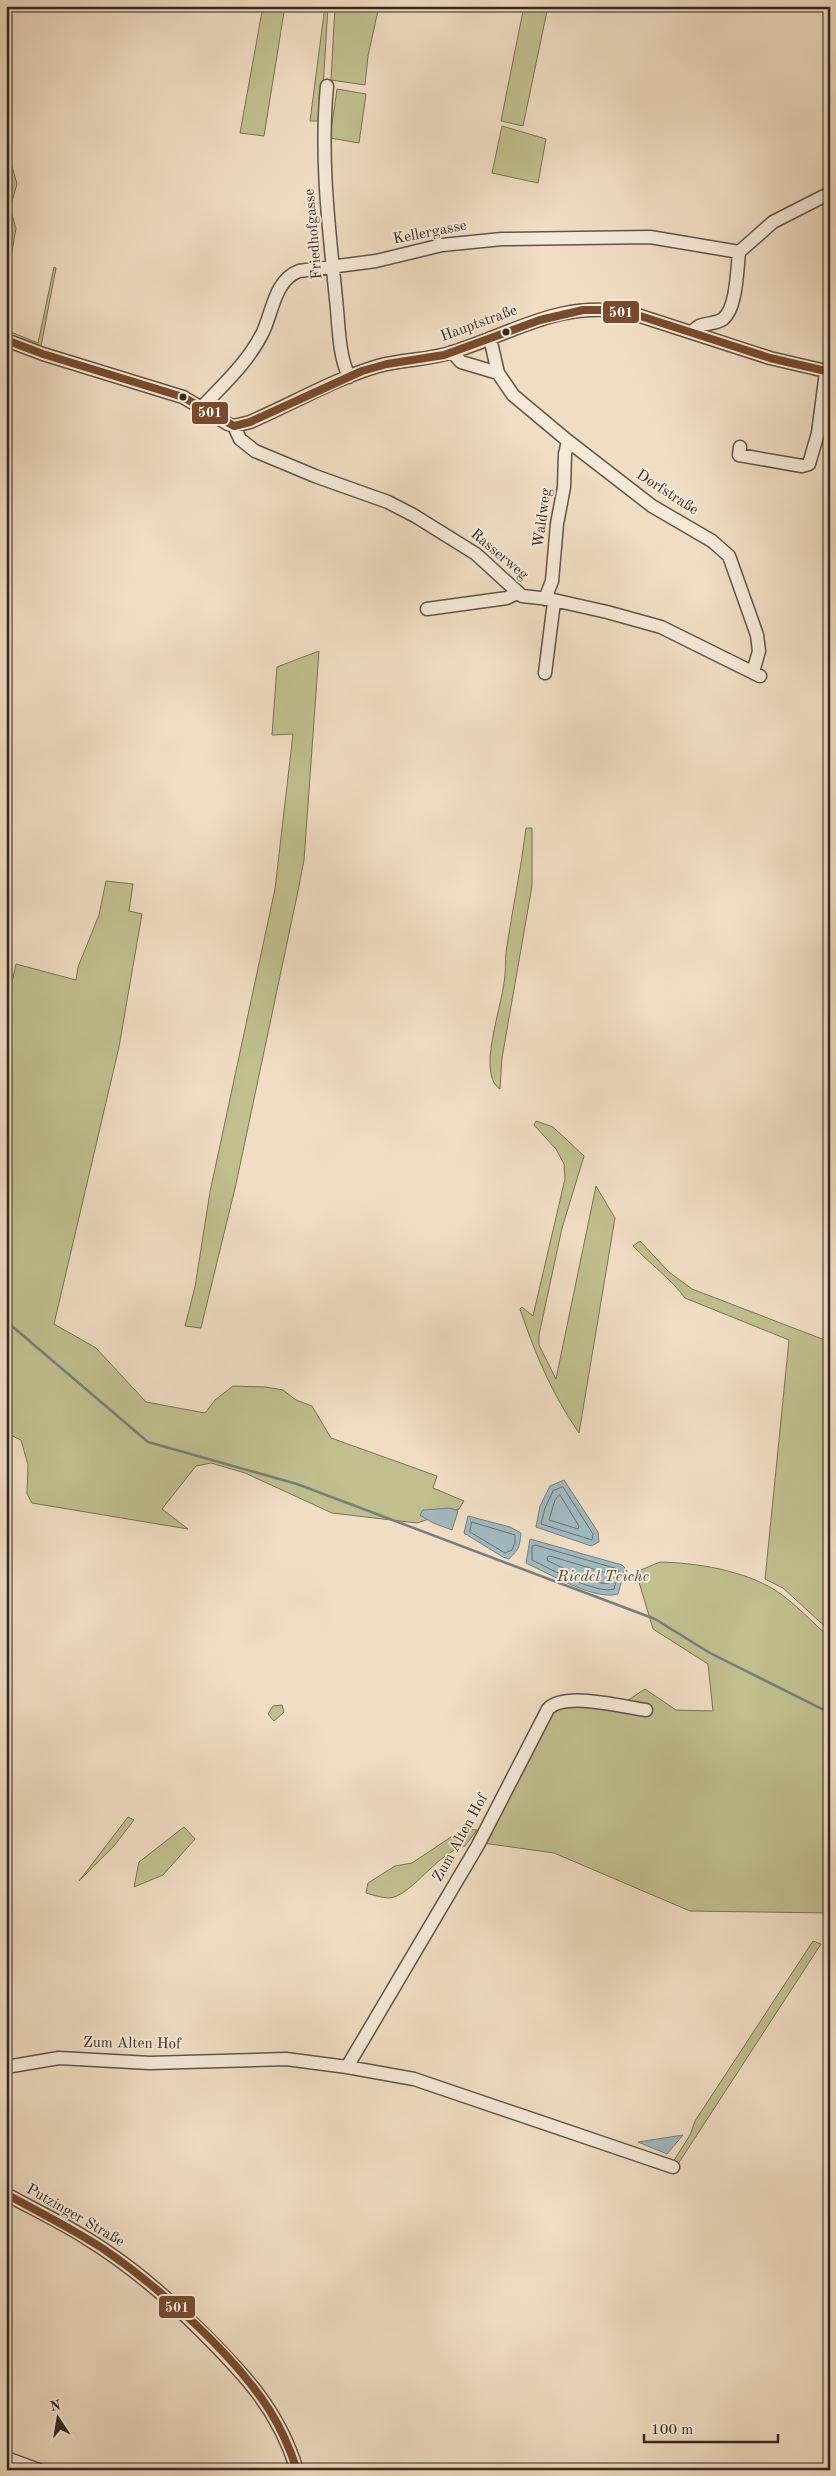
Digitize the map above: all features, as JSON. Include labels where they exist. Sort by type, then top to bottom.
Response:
[{"type":"street","name":"Friedhofgasse","points":[[327,86],[326,175],[333,268],[340,348],[349,377]]},
{"type":"street","points":[[693,333],[698,326],[716,322],[728,312],[733,298],[740,252],[773,222],[830,193]]},
{"type":"street","name":"Kellergasse","points":[[202,407],[231,377],[256,344],[286,278],[299,270],[333,268],[376,261],[442,245],[527,238],[650,237],[740,252]]},
{"type":"street","name":"Hauptstraße","points":[[234,426],[266,415],[349,377],[379,366],[452,352],[550,315],[577,310],[625,312],[770,358],[828,372]]},
{"type":"street","name":"Dorfstraße","points":[[490,338],[498,374],[508,390],[568,442],[652,506],[712,541],[729,556],[757,635],[759,651],[756,674]]},
{"type":"street","points":[[6,340],[43,354],[151,385],[182,397],[202,407],[221,422],[234,426]]},
{"type":"street","points":[[452,352],[461,362],[498,374]]},
{"type":"street","points":[[740,447],[739,455],[802,466],[808,464],[824,434],[828,372]]},
{"type":"street","name":"Rasserweg","points":[[234,426],[240,440],[255,451],[315,476],[388,502],[423,520],[476,554],[517,593],[528,599],[550,600],[607,612],[661,628],[756,674]]},
{"type":"street","name":"Waldweg","points":[[544,674],[556,524],[564,487],[565,454],[568,442]]},
{"type":"street","points":[[427,609],[508,598],[517,593]]},
{"type":"street","name":"Zum Alten Hof","points":[[347,2067],[478,1845],[548,1709],[563,1701],[584,1701],[646,1710]]},
{"type":"street","name":"Zum Alten Hof","points":[[6,2067],[59,2058],[150,2062],[286,2059],[347,2067],[414,2079],[673,2167]]},
{"type":"street","name":"Putzinger Straße","points":[[6,2194],[86,2238],[134,2270],[178,2308],[246,2376],[256,2389],[274,2416],[290,2448],[297,2470]]},
{"type":"street","points":[[6,2458],[39,2470]]},
{"type":"shaded area","points":[[263,6],[285,6],[264,136],[240,133]]},
{"type":"shaded area","points":[[325,6],[328,6],[321,121],[310,121]]},
{"type":"shaded area","points":[[335,6],[379,6],[368,56],[365,85],[331,80]]},
{"type":"shaded area","points":[[524,6],[548,6],[523,126],[501,121]]},
{"type":"shaded area","points":[[337,89],[366,94],[359,143],[330,138]]},
{"type":"shaded area","points":[[502,126],[546,139],[538,183],[492,173]]},
{"type":"shaded area","points":[[10,159],[17,184],[10,208],[16,228],[6,288],[6,186]]},
{"type":"shaded area","points":[[54,267],[56,268],[41,346],[37,347],[6,335],[6,330],[38,343]]},
{"type":"shaded area","points":[[319,651],[304,860],[298,891],[236,1184],[201,1328],[185,1326],[195,1287],[210,1192],[275,889],[293,734],[272,735],[277,667]]},
{"type":"shaded area","points":[[526,828],[532,828],[532,886],[502,1058],[500,1089],[492,1079],[490,1058],[492,1039],[505,979],[506,952]]},
{"type":"shaded area","points":[[106,881],[133,884],[129,911],[142,914],[119,1047],[54,1324],[96,1348],[146,1402],[205,1413],[215,1400],[233,1386],[266,1387],[283,1390],[296,1400],[312,1406],[331,1438],[437,1476],[433,1488],[464,1501],[459,1509],[417,1523],[332,1513],[245,1473],[211,1463],[196,1466],[162,1509],[188,1529],[32,1503],[27,1494],[28,1465],[21,1440],[6,1433],[6,990],[10,991],[16,964],[76,980],[78,967],[99,915]]},
{"type":"shaded area","points":[[536,1121],[553,1127],[584,1156],[562,1228],[539,1335],[539,1345],[556,1379],[596,1186],[615,1218],[579,1433],[560,1404],[545,1373],[520,1309],[522,1307],[533,1316],[565,1179],[564,1164],[556,1149],[534,1125]]},
{"type":"shaded area","points":[[640,1241],[669,1272],[692,1289],[830,1342],[830,1631],[783,1588],[765,1579],[789,1340],[685,1298],[633,1246]]},
{"type":"shaded area","points":[[660,1562],[719,1569],[762,1583],[790,1601],[830,1638],[830,1913],[690,1911],[554,1853],[483,1843],[552,1714],[565,1703],[613,1710],[645,1689],[676,1710],[713,1711],[708,1664],[653,1629],[636,1572]]},
{"type":"shaded area","points":[[282,1705],[284,1712],[274,1721],[268,1714],[273,1706]]},
{"type":"shaded area","points":[[128,1817],[134,1820],[114,1846],[79,1881]]},
{"type":"shaded area","points":[[184,1827],[195,1839],[163,1875],[134,1887],[139,1862]]},
{"type":"shaded area","points":[[463,1829],[477,1830],[465,1846],[454,1850],[444,1857],[397,1896],[389,1898],[366,1893],[368,1883],[395,1866],[412,1863]]},
{"type":"shaded area","points":[[813,1941],[821,1944],[678,2164],[673,2162],[690,2135],[695,2121]]},
{"type":"water","points":[[564,1480],[598,1532],[599,1542],[591,1546],[536,1527],[540,1506],[550,1486]]},
{"type":"water","points":[[450,1508],[458,1511],[452,1530],[433,1523],[420,1515],[423,1510]]},
{"type":"water","points":[[468,1516],[510,1527],[521,1533],[517,1550],[509,1559],[464,1533]]},
{"type":"water","name":"Riedel Teiche","points":[[530,1539],[622,1565],[625,1568],[618,1594],[597,1594],[585,1590],[526,1563]]},
{"type":"water","points":[[683,2135],[667,2154],[638,2142]]},
{"type":"waterway","points":[[6,1321],[148,1442],[297,1484],[655,1619],[710,1653],[830,1713]]},
{"type":"transit line","name":"501","points":[[6,340],[43,354],[183,397],[234,426],[250,422],[362,371],[387,364],[444,355],[540,320],[583,310],[631,313],[770,358],[830,372]]},
{"type":"transit line","name":"501","points":[[6,2194],[102,2248],[147,2281],[194,2322],[255,2389],[278,2425],[289,2447],[297,2470]]}]
